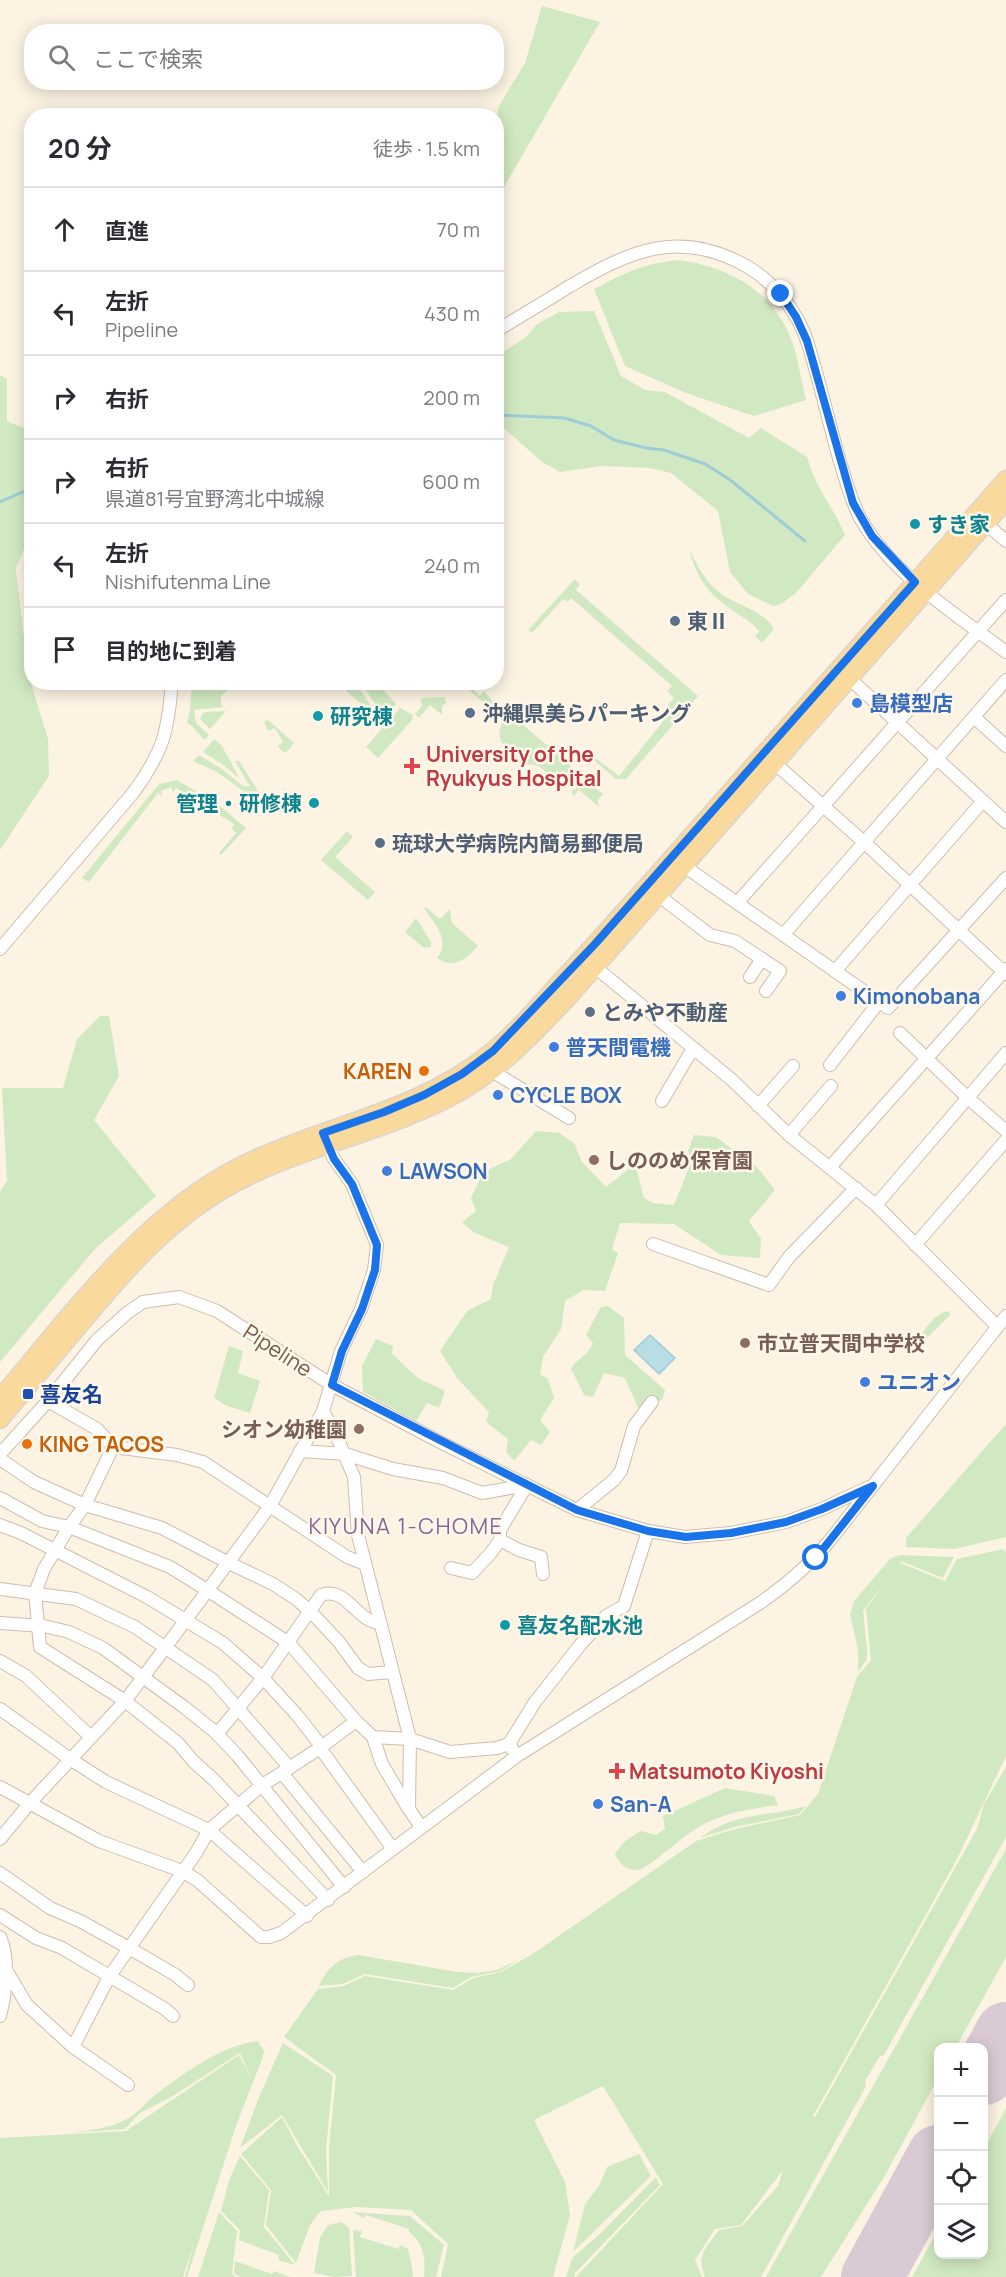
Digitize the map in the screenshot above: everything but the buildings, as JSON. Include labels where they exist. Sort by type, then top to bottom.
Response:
[{"type":"main road","points":[[0,1420],[127,1269],[184,1216],[245,1178],[405,1104],[462,1074],[493,1051],[589,962],[658,896],[770,759],[850,679],[1006,479]]},
{"type":"main road","points":[[0,1398],[112,1268],[143,1236],[179,1205],[237,1167],[425,1110],[463,1090],[492,1071],[537,1031],[589,962],[921,586],[986,524],[1006,501]]},
{"type":"street","points":[[504,326],[618,259],[654,248],[676,246],[715,252],[756,272],[772,285],[789,305],[807,341],[843,472],[860,516],[881,547],[921,586],[1006,652]]},
{"type":"street","points":[[986,524],[1006,541]]},
{"type":"street","points":[[737,903],[1006,600]]},
{"type":"street","points":[[850,679],[1006,822]]},
{"type":"street","points":[[783,935],[1006,680]]},
{"type":"street","points":[[0,950],[133,793],[158,757],[167,724],[171,690]]},
{"type":"street","points":[[974,717],[1006,746]]},
{"type":"street","points":[[770,759],[1005,972],[830,1167]]},
{"type":"street","points":[[835,971],[983,801]]},
{"type":"street","points":[[684,866],[888,1008],[1006,878]]},
{"type":"street","points":[[658,896],[710,935],[735,941],[780,971],[766,991]]},
{"type":"street","points":[[750,977],[762,959]]},
{"type":"street","points":[[589,962],[696,1050],[789,1135],[876,1205],[997,1326]]},
{"type":"street","points":[[830,1065],[879,1002]]},
{"type":"street","points":[[900,1033],[1006,1131]]},
{"type":"street","points":[[662,1101],[689,1055],[696,1050]]},
{"type":"street","points":[[876,1205],[1006,1053]]},
{"type":"street","points":[[758,1106],[793,1066]]},
{"type":"street","points":[[492,1071],[569,1118]]},
{"type":"street","points":[[789,1135],[831,1086]]},
{"type":"street","points":[[0,1839],[29,1804],[125,1701],[165,1648],[226,1562],[270,1506],[323,1411],[342,1351],[362,1309],[375,1270],[377,1245],[352,1184],[334,1159],[326,1140]]},
{"type":"street","points":[[915,1245],[1006,1140]]},
{"type":"street","points":[[653,1245],[769,1285],[789,1257],[856,1188]]},
{"type":"street","name":"Pipeline","points":[[1,1453],[98,1340],[127,1313],[143,1302],[179,1297],[217,1311],[332,1385],[577,1510],[648,1531],[686,1537],[731,1533],[786,1522],[873,1486]]},
{"type":"street","points":[[0,1787],[99,1841],[183,1871],[197,1880],[261,1937],[281,1933],[307,1916],[517,1756],[760,1603],[793,1579],[816,1558],[1006,1316]]},
{"type":"street","points":[[48,1401],[98,1429],[113,1447],[177,1455],[203,1462],[347,1557],[365,1564]]},
{"type":"street","points":[[577,1510],[614,1480],[621,1471],[634,1426],[652,1402]]},
{"type":"street","points":[[323,1411],[354,1477],[358,1535],[410,1739],[408,1809]]},
{"type":"street","points":[[113,1447],[85,1505],[44,1569],[35,1593],[40,1647],[125,1701],[178,1743],[192,1761],[213,1779],[236,1806],[328,1900]]},
{"type":"street","points":[[300,1451],[345,1454],[393,1469],[443,1478],[482,1493],[527,1485]]},
{"type":"street","points":[[1,1453],[34,1482],[85,1505],[162,1528],[273,1584],[311,1612],[339,1642],[358,1668],[368,1674],[392,1672]]},
{"type":"street","points":[[451,1568],[472,1574],[500,1540],[500,1530],[527,1485]]},
{"type":"street","points":[[0,1498],[42,1521],[69,1527],[170,1567],[289,1642],[356,1721],[373,1737],[382,1764],[421,1827]]},
{"type":"street","points":[[0,1525],[21,1533],[147,1597],[223,1643],[263,1678],[297,1715],[393,1849]]},
{"type":"street","points":[[373,1737],[410,1739],[450,1752],[497,1748],[509,1744],[535,1702],[581,1644],[606,1616],[624,1606],[648,1531]]},
{"type":"street","points":[[500,1540],[519,1550],[541,1557],[543,1574]]},
{"type":"street","points":[[0,1589],[76,1599],[135,1627],[213,1680],[240,1708],[363,1872]]},
{"type":"street","points":[[217,1734],[263,1678],[321,1595],[327,1593],[339,1595],[368,1619],[380,1624]]},
{"type":"street","points":[[0,1623],[44,1626],[69,1632],[103,1648],[217,1734],[237,1755],[344,1887]]},
{"type":"street","points":[[0,1660],[26,1676],[91,1737]]},
{"type":"street","points":[[0,1709],[106,1782],[209,1830],[262,1874],[307,1916]]},
{"type":"street","points":[[73,2047],[109,1977],[209,1830],[261,1786],[321,1748],[356,1721]]},
{"type":"street","points":[[509,1744],[517,1756]]},
{"type":"street","points":[[0,1873],[50,1908],[81,1921],[174,1974],[188,1985]]},
{"type":"street","points":[[0,1915],[36,1938],[62,1948],[165,2009],[172,2016]]},
{"type":"street","points":[[0,1937],[3,1943],[5,1968],[0,2016]]},
{"type":"street","points":[[5,1968],[27,2004],[73,2047],[128,2085]]},
{"type":"green space","points":[[542,6],[600,22],[504,187],[504,108],[499,108],[525,63]]},
{"type":"green space","points":[[679,260],[699,264],[735,277],[765,299],[787,330],[795,350],[806,400],[754,416],[686,393],[625,366],[594,289],[635,270]]},
{"type":"green space","points":[[594,311],[621,376],[645,390],[665,392],[749,438],[761,428],[807,457],[819,488],[845,535],[797,592],[781,604],[773,606],[748,594],[730,572],[718,511],[671,473],[650,468],[602,466],[560,472],[542,462],[504,428],[504,351],[526,337],[537,324],[559,312]]},
{"type":"green space","points":[[0,375],[7,379],[7,421],[24,428],[24,549],[16,568],[24,639],[24,690],[33,690],[48,739],[49,776],[0,850]]},
{"type":"green space","points":[[689,549],[714,588],[764,617],[774,629],[762,643],[755,636],[759,631],[724,604],[704,584],[695,568]]},
{"type":"green space","points":[[575,579],[580,584],[576,590],[698,696],[626,779],[616,779],[589,756],[590,754],[619,776],[662,723],[661,712],[674,698],[667,691],[672,686],[571,598],[567,602],[563,599],[532,633],[528,630]]},
{"type":"green space","points":[[191,690],[228,690],[221,696],[223,707],[194,710],[196,723],[209,735],[205,740],[187,723]]},
{"type":"green space","points":[[345,690],[361,690],[380,720]]},
{"type":"green space","points":[[366,690],[383,690],[396,704],[386,716]]},
{"type":"green space","points":[[473,690],[480,696],[484,691],[496,705],[497,711],[493,717],[486,719],[493,711],[470,691]]},
{"type":"green space","points":[[445,697],[446,703],[442,706],[442,715],[430,705],[419,718],[415,714],[422,706],[421,698]]},
{"type":"green space","points":[[400,708],[413,715],[412,720],[378,758],[366,747]]},
{"type":"green space","points":[[226,711],[210,729],[200,719],[205,712]]},
{"type":"green space","points":[[508,716],[515,718],[572,767],[573,775],[561,786],[539,766],[528,764],[502,743],[500,728]]},
{"type":"green space","points":[[268,720],[294,743],[286,753],[278,746],[283,742],[275,728],[268,731],[264,721]]},
{"type":"green space","points":[[214,739],[222,746],[240,779],[203,752]]},
{"type":"green space","points":[[199,755],[222,769],[243,786],[250,787],[235,761],[239,761],[262,797],[258,802],[217,772],[193,761]]},
{"type":"green space","points":[[177,780],[220,806],[246,828],[221,855],[219,853],[236,833],[232,829],[234,824],[176,788],[173,792],[171,787],[161,791],[162,796],[158,793],[89,882],[82,878],[159,784]]},
{"type":"green space","points":[[583,783],[592,785],[603,794],[598,800],[599,807],[579,790],[574,796],[572,795],[572,791]]},
{"type":"green space","points":[[347,831],[353,837],[335,857],[375,892],[368,900],[321,860]]},
{"type":"green space","points":[[426,907],[440,919],[450,909],[452,923],[478,946],[464,959],[454,963],[437,958],[441,952],[442,939],[437,926],[424,909]]},
{"type":"green space","points":[[416,918],[431,942],[431,947],[424,948],[405,932]]},
{"type":"green space","points":[[100,1016],[109,1016],[119,1076],[94,1120],[156,1196],[95,1249],[0,1362],[0,1192],[7,1180],[2,1088],[63,1088],[77,1039]]},
{"type":"green space","points":[[536,1131],[559,1133],[574,1143],[582,1162],[606,1187],[635,1164],[644,1198],[653,1203],[674,1205],[692,1160],[688,1151],[694,1135],[716,1137],[758,1168],[775,1190],[749,1221],[761,1239],[760,1258],[721,1255],[674,1224],[620,1223],[612,1249],[618,1253],[605,1291],[584,1290],[565,1301],[561,1329],[543,1357],[540,1374],[548,1379],[554,1398],[540,1420],[550,1432],[541,1445],[531,1440],[514,1461],[506,1452],[508,1439],[486,1422],[489,1412],[457,1378],[440,1351],[467,1311],[491,1299],[493,1285],[509,1247],[473,1232],[462,1222],[476,1211],[471,1198],[483,1172],[511,1159]]},
{"type":"green space","points":[[608,1306],[624,1318],[625,1355],[665,1390],[662,1400],[638,1408],[625,1378],[604,1373],[593,1397],[584,1395],[571,1369],[593,1343],[586,1335],[601,1307]]},
{"type":"green space","points":[[948,1311],[951,1314],[921,1344],[911,1346],[902,1341],[904,1336],[921,1336],[932,1320]]},
{"type":"green space","points":[[376,1339],[393,1346],[392,1354],[418,1378],[445,1391],[439,1408],[427,1403],[416,1421],[363,1392],[362,1366]]},
{"type":"green space","points":[[229,1346],[243,1351],[238,1373],[260,1381],[250,1413],[227,1406],[214,1398]]},
{"type":"green space","points":[[1006,1424],[1006,1537],[954,1549],[906,1547],[906,1538]]},
{"type":"green space","points":[[1003,1549],[1006,1553],[1006,1756],[956,1861],[813,2116],[815,2117],[977,1829],[984,1804],[1006,1767],[1006,1837],[884,2055],[880,2056],[865,2081],[866,2086],[761,2277],[705,2277],[702,2257],[706,2247],[719,2230],[742,2226],[778,2186],[783,2170],[741,2225],[715,2229],[695,2260],[702,2277],[576,2277],[663,2184],[603,2086],[534,2120],[565,2182],[570,2215],[553,2277],[441,2277],[448,2244],[411,2210],[356,2207],[321,2211],[310,2225],[296,2263],[266,2225],[271,2190],[241,2154],[282,2117],[329,2196],[329,2148],[336,2075],[284,2037],[318,1989],[344,1986],[365,1976],[453,1990],[474,1978],[501,1972],[534,1953],[696,1841],[735,1829],[800,1815],[818,1794],[857,1677],[871,1660],[866,1609],[887,1580],[863,1611],[867,1659],[858,1672],[858,1650],[850,1614],[854,1601],[890,1559],[899,1555],[954,1557],[943,1578],[901,1561],[900,1563],[945,1581],[957,1559]]},
{"type":"green space","points":[[725,1788],[774,1796],[778,1805],[745,1810],[714,1819],[694,1830],[641,1869],[632,1870],[625,1867],[615,1855],[623,1843],[641,1831],[656,1835],[665,1829],[663,1816]]},
{"type":"green space","points":[[806,1806],[799,1814],[734,1827],[700,1838],[713,1829],[739,1819]]},
{"type":"green space","points":[[1006,1849],[1006,1957],[958,2043],[934,2043],[934,2085],[884,2177],[821,2277],[766,2277]]},
{"type":"green space","points":[[359,1955],[457,1972],[478,1973],[497,1970],[518,1960],[501,1971],[471,1977],[453,1988],[365,1974],[343,1984],[319,1986],[334,1964]]},
{"type":"green space","points":[[258,2041],[264,2051],[263,2057],[237,2123],[187,2277],[185,2277],[195,2240],[183,2277],[0,2277],[0,2138],[126,2131],[239,2055],[252,2080],[240,2053],[171,2097],[140,2113],[125,2129],[68,2133],[106,2127],[127,2119],[169,2084],[206,2060],[232,2047]]},
{"type":"green space","points":[[283,2043],[333,2076],[326,2150],[328,2192],[282,2115],[240,2148]]},
{"type":"green space","points":[[1006,2108],[1006,2277],[912,2277],[934,2237],[934,2259],[988,2259],[988,2142]]},
{"type":"green space","points":[[639,2154],[651,2176],[573,2252],[585,2204],[599,2186],[607,2167]]},
{"type":"green space","points":[[240,2156],[269,2190],[264,2227],[295,2265],[278,2260],[279,2255],[239,2240],[240,2230],[221,2211],[229,2180]]},
{"type":"green space","points":[[656,2177],[660,2185],[575,2273],[574,2277],[566,2277],[572,2258],[600,2234]]},
{"type":"green space","points":[[219,2212],[237,2231],[232,2274],[236,2277],[198,2277]]},
{"type":"green space","points":[[352,2212],[410,2216],[444,2245],[436,2277],[424,2277],[423,2252],[409,2229],[366,2215],[364,2218]]},
{"type":"green space","points":[[341,2222],[349,2228],[352,2276],[334,2277],[314,2273],[320,2238],[328,2225]]},
{"type":"green space","points":[[353,2230],[362,2231],[360,2237],[399,2249],[400,2245],[408,2249],[413,2277],[356,2277]]},
{"type":"green space","points":[[235,2261],[272,2274],[274,2271],[290,2277],[240,2277],[234,2273]]},
{"type":"water","points":[[650,1335],[675,1358],[659,1374],[634,1350]]},
{"type":"waterway","points":[[504,415],[564,418],[591,426],[614,440],[664,450],[705,464],[729,479],[805,541]]},
{"type":"waterway","points":[[0,502],[24,492]]},
{"type":"runway","points":[[988,2067],[1006,2033]]},
{"type":"runway","points":[[872,2277],[934,2163]]},
{"type":"place","name":"すき家","points":[[915,524]]},
{"type":"place","name":"東Ⅱ","points":[[675,621]]},
{"type":"place","name":"島模型店","points":[[857,703]]},
{"type":"place","name":"沖縄県美らパーキング","points":[[470,713]]},
{"type":"place","name":"研究棟","points":[[318,716]]},
{"type":"place","name":"University of the Ryukyus Hospital","points":[[412,766]]},
{"type":"place","name":"管理・研修棟","points":[[314,803]]},
{"type":"place","name":"琉球大学病院内簡易郵便局","points":[[380,843]]},
{"type":"place","name":"Kimonobana","points":[[841,996]]},
{"type":"place","name":"とみや不動産","points":[[590,1012]]},
{"type":"place","name":"普天間電機","points":[[554,1047]]},
{"type":"place","name":"KAREN","points":[[424,1071]]},
{"type":"place","name":"CYCLE BOX","points":[[498,1095]]},
{"type":"place","name":"しののめ保育園","points":[[594,1160]]},
{"type":"place","name":"LAWSON","points":[[387,1171]]},
{"type":"place","name":"市立普天間中学校","points":[[745,1343]]},
{"type":"place","name":"ユニオン","points":[[865,1382]]},
{"type":"place","name":"喜友名","points":[[28,1394]]},
{"type":"place","name":"シオン幼稚園","points":[[359,1429]]},
{"type":"place","name":"KING TACOS","points":[[27,1444]]},
{"type":"place","name":"喜友名配水池","points":[[505,1625]]},
{"type":"place","name":"Matsumoto Kiyoshi","points":[[617,1771]]},
{"type":"place","name":"San-A","points":[[598,1804]]},
{"type":"district","name":"KIYUNA 1-CHOME","points":[[406,1526]]},
{"type":"route","points":[[781,294],[796,317],[807,341],[853,503],[872,536],[915,582],[595,944],[493,1051],[462,1074],[424,1095],[384,1112],[323,1133],[334,1159],[352,1184],[377,1245],[375,1270],[362,1309],[342,1351],[332,1385],[577,1510],[648,1531],[686,1537],[731,1533],[786,1522],[873,1486],[816,1558]]}]
